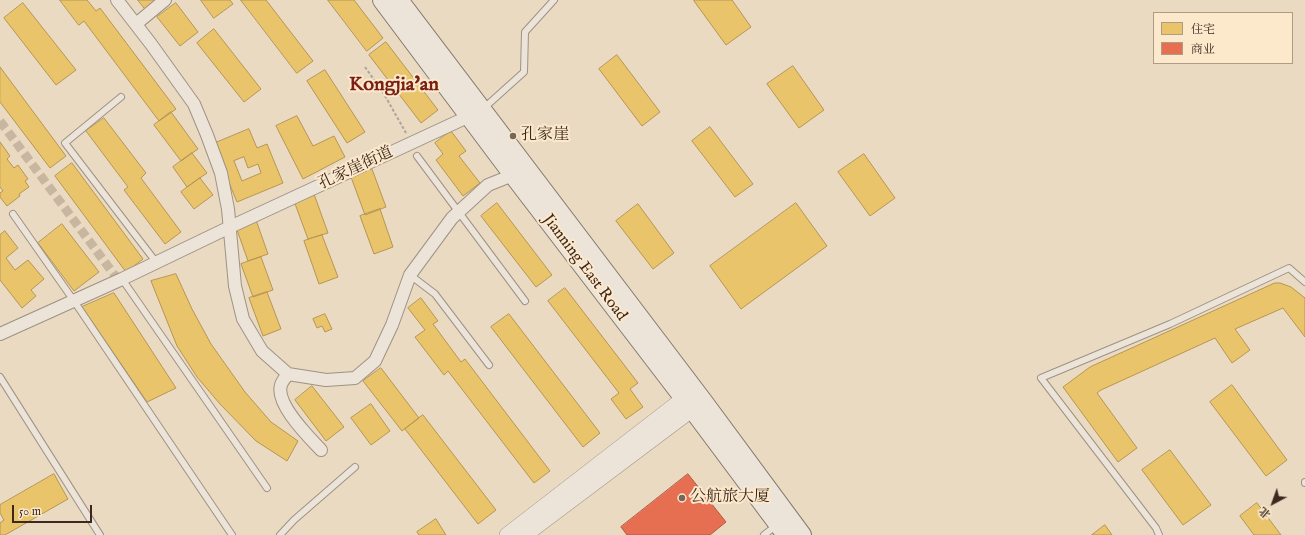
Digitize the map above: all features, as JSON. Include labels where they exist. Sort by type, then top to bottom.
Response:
[{"type":"main road","name":"Jianning East Road","points":[[382,0],[476,114],[693,400],[776,532]]},
{"type":"main road","name":"Jianning East Road","points":[[398,0],[476,114],[513,175],[802,535]]},
{"type":"street","points":[[117,0],[194,104],[221,173],[230,227],[235,286],[243,319],[262,351],[288,374],[326,380],[355,378],[375,361],[392,325],[410,275],[452,218],[488,185],[513,175]]},
{"type":"street","points":[[136,24],[165,0]]},
{"type":"street","name":"孔家崖街道","points":[[0,334],[122,279],[230,227],[476,114]]},
{"type":"street","points":[[288,374],[281,385],[281,400],[299,426],[321,450]]},
{"type":"street","points":[[507,535],[693,400]]},
{"type":"street","points":[[525,535],[693,400]]},
{"type":"lane","points":[[476,114],[524,72],[525,32],[554,0]]},
{"type":"lane","points":[[121,97],[65,143],[156,262]]},
{"type":"lane","points":[[417,156],[525,301]]},
{"type":"lane","points":[[13,214],[74,301],[232,535]]},
{"type":"lane","points":[[1159,535],[1156,528],[1041,378],[1170,324],[1289,268],[1305,282]]},
{"type":"lane","points":[[410,275],[435,294],[489,365]]},
{"type":"lane","points":[[122,279],[267,488]]},
{"type":"lane","points":[[0,377],[100,535]]},
{"type":"lane","points":[[280,535],[294,520],[355,467]]},
{"type":"path","points":[[365,67],[384,94],[412,143]]},
{"type":"building: 住宅","points":[[60,0],[87,0],[96,11],[100,8],[176,109],[159,121],[84,21],[79,25]]},
{"type":"building: 住宅","points":[[138,0],[160,0],[146,10]]},
{"type":"building: 住宅","points":[[201,0],[230,0],[233,4],[214,18]]},
{"type":"building: 住宅","points":[[241,0],[266,0],[313,61],[297,73]]},
{"type":"building: 住宅","points":[[328,0],[354,0],[383,38],[367,51]]},
{"type":"building: 住宅","points":[[732,0],[751,27],[726,45],[694,1]]},
{"type":"building: 住宅","points":[[23,3],[76,70],[56,85],[4,18]]},
{"type":"building: 住宅","points":[[176,3],[198,32],[180,46],[157,17]]},
{"type":"building: 住宅","points":[[214,29],[261,89],[244,102],[197,43]]},
{"type":"building: 住宅","points":[[386,42],[438,110],[421,123],[369,55]]},
{"type":"building: 住宅","points":[[617,55],[660,112],[642,126],[599,69]]},
{"type":"building: 住宅","points":[[793,66],[824,110],[799,128],[767,84]]},
{"type":"building: 住宅","points":[[0,67],[66,156],[50,168],[0,102]]},
{"type":"building: 住宅","points":[[325,70],[365,132],[347,143],[307,81]]},
{"type":"building: 住宅","points":[[171,112],[198,149],[181,161],[154,125]]},
{"type":"building: 住宅","points":[[297,116],[313,146],[334,136],[345,157],[303,179],[276,126]]},
{"type":"building: 住宅","points":[[104,118],[146,173],[141,178],[181,232],[165,244],[124,190],[128,187],[86,131]]},
{"type":"building: 住宅","points":[[710,127],[753,184],[735,197],[692,141]]},
{"type":"building: 住宅","points":[[249,129],[257,148],[267,144],[283,183],[237,202],[213,144]],"holes":[[[244,157],[248,168],[258,164],[261,173],[242,181],[234,161]]]},
{"type":"building: 住宅","points":[[451,131],[466,151],[459,156],[480,183],[463,196],[436,160],[443,154],[435,143]]},
{"type":"building: 住宅","points":[[0,142],[10,156],[7,159],[14,168],[18,165],[28,179],[25,181],[29,187],[19,194],[20,196],[7,206],[0,197],[0,193],[3,191],[0,187]]},
{"type":"building: 住宅","points":[[192,153],[207,173],[187,187],[173,167]]},
{"type":"building: 住宅","points":[[864,154],[895,198],[870,216],[838,172]]},
{"type":"building: 住宅","points":[[72,163],[143,259],[126,272],[55,176]]},
{"type":"building: 住宅","points":[[372,169],[386,207],[365,215],[351,177]]},
{"type":"building: 住宅","points":[[200,178],[213,195],[194,209],[181,192]]},
{"type":"building: 住宅","points":[[314,194],[328,233],[308,239],[294,201]]},
{"type":"building: 住宅","points":[[497,203],[552,275],[536,287],[481,216]]},
{"type":"building: 住宅","points":[[796,203],[827,246],[741,309],[710,266]]},
{"type":"building: 住宅","points":[[638,204],[674,253],[653,269],[616,221]]},
{"type":"building: 住宅","points":[[380,209],[393,247],[374,254],[360,216]]},
{"type":"building: 住宅","points":[[256,220],[268,254],[248,261],[236,227]]},
{"type":"building: 住宅","points":[[62,224],[99,272],[74,291],[38,243]]},
{"type":"building: 住宅","points":[[5,231],[18,248],[6,258],[15,270],[28,260],[44,279],[31,290],[36,296],[22,308],[0,280],[0,235]]},
{"type":"building: 住宅","points":[[322,235],[338,277],[319,284],[304,241]]},
{"type":"building: 住宅","points":[[261,257],[273,290],[253,297],[241,264]]},
{"type":"building: 住宅","points":[[176,274],[192,309],[211,344],[245,392],[271,422],[298,441],[287,461],[256,441],[220,404],[197,377],[177,346],[151,281]]},
{"type":"building: 住宅","points":[[1275,283],[1280,283],[1291,287],[1305,298],[1305,337],[1283,308],[1235,329],[1250,350],[1232,363],[1215,338],[1097,393],[1137,448],[1118,462],[1063,387],[1090,367]]},
{"type":"building: 住宅","points":[[565,288],[638,383],[630,389],[643,407],[626,419],[611,399],[619,393],[548,301]]},
{"type":"building: 住宅","points":[[267,292],[281,329],[263,336],[249,298]]},
{"type":"building: 住宅","points":[[114,293],[176,388],[147,402],[82,307]]},
{"type":"building: 住宅","points":[[421,298],[438,321],[433,324],[461,362],[465,359],[550,471],[534,483],[448,371],[444,375],[415,337],[425,330],[408,308]]},
{"type":"building: 住宅","points":[[325,314],[332,329],[325,332],[322,326],[317,328],[313,319]]},
{"type":"building: 住宅","points":[[509,314],[600,433],[583,447],[491,327]]},
{"type":"building: 住宅","points":[[381,368],[419,418],[402,431],[363,381]]},
{"type":"building: 住宅","points":[[1232,385],[1287,460],[1266,476],[1210,402]]},
{"type":"building: 住宅","points":[[312,386],[344,427],[326,441],[295,400]]},
{"type":"building: 住宅","points":[[371,404],[390,431],[371,445],[351,418]]},
{"type":"building: 住宅","points":[[423,415],[496,510],[478,524],[405,429]]},
{"type":"building: 住宅","points":[[1170,450],[1211,505],[1183,525],[1142,470]]},
{"type":"building: 住宅","points":[[54,474],[68,499],[5,535],[0,535],[0,523],[4,520],[0,513],[0,505]]},
{"type":"building: 住宅","points":[[1257,503],[1281,535],[1254,535],[1240,516]]},
{"type":"building: 住宅","points":[[436,519],[446,535],[419,535],[417,532]]},
{"type":"building: 住宅","points":[[1105,525],[1112,535],[1092,535]]},
{"type":"building: 商业","name":"公航旅大厦","points":[[688,474],[726,522],[710,535],[627,535],[621,527]]},
{"type":"tunnel","points":[[0,121],[119,281]]},
{"type":"place","name":"孔家崖","points":[[513,136]]},
{"type":"place","name":"公航旅大厦","points":[[682,498]]},
{"type":"district","name":"Kongjia'an","points":[[394,86]]}]
